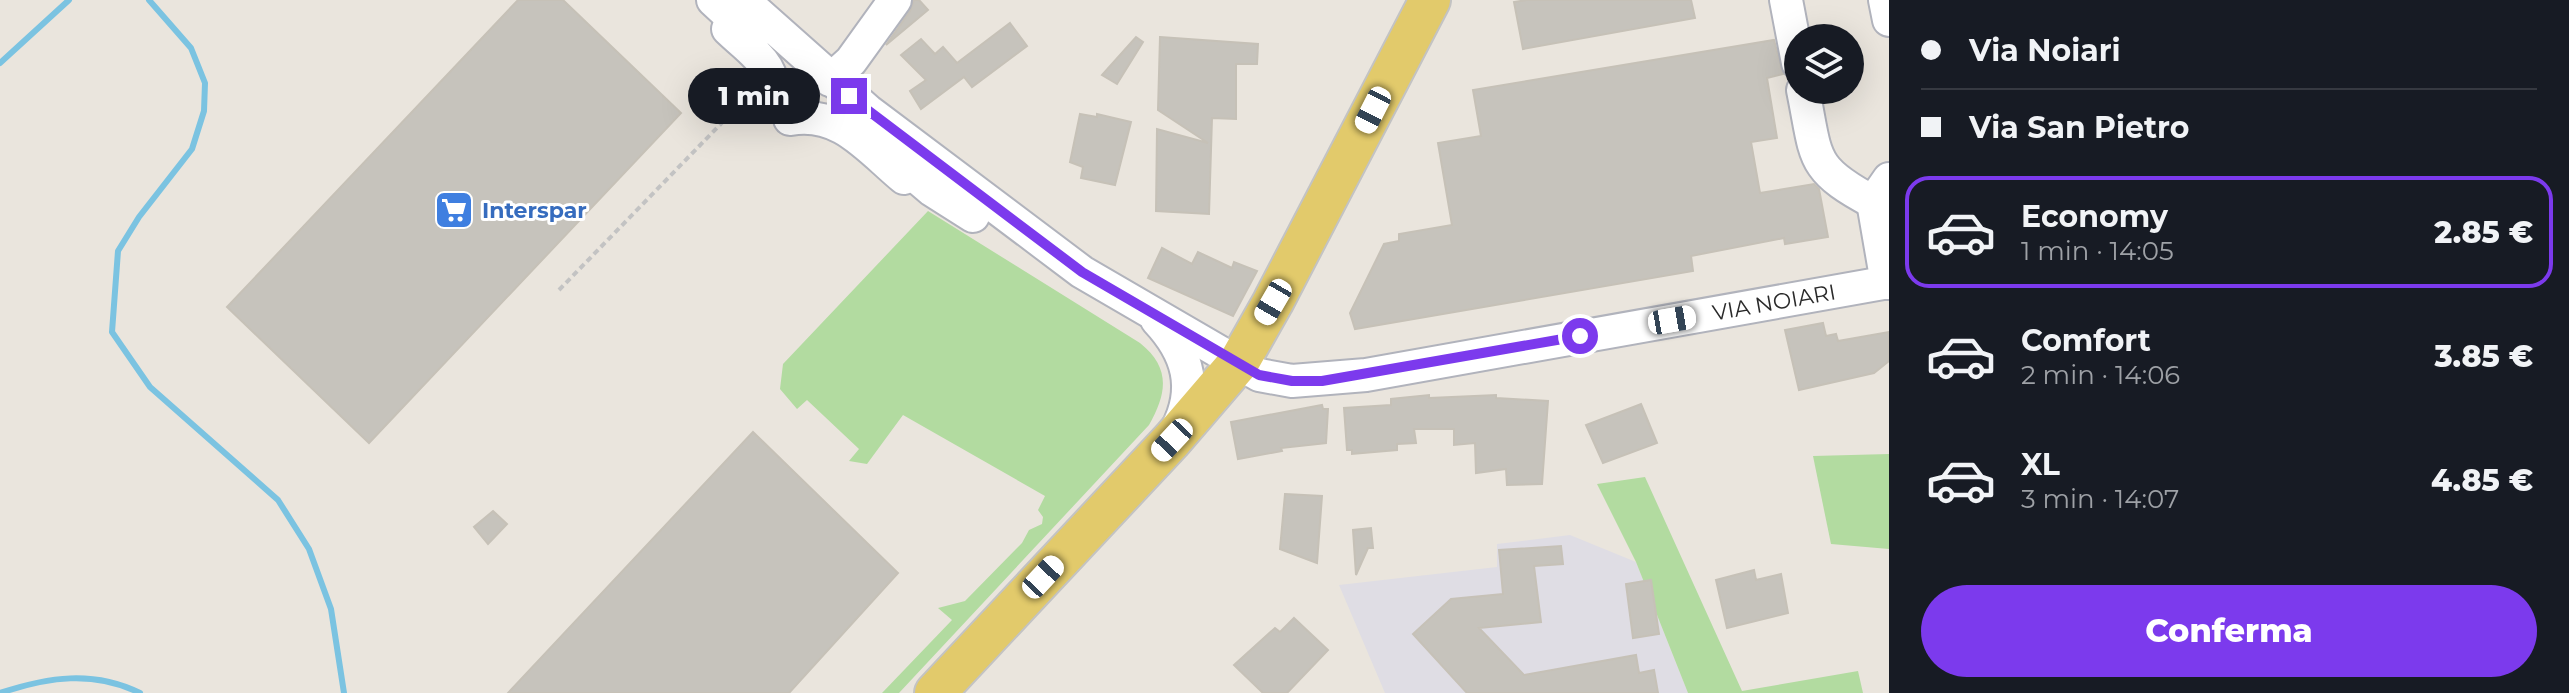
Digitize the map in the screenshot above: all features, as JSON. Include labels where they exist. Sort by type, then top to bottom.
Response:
[{"type":"main road","points":[[935,693],[1172,440],[1239,362],[1430,0]]},
{"type":"street","points":[[703,0],[705,7],[767,67],[775,84],[772,104]]},
{"type":"street","points":[[713,0],[815,83],[921,153],[1082,272]]},
{"type":"street","points":[[735,0],[815,83],[932,190],[1017,243],[1082,272]]},
{"type":"street","points":[[743,0],[815,83]]},
{"type":"street","points":[[772,104],[851,61],[895,0]]},
{"type":"street","points":[[1786,0],[1791,24]]},
{"type":"street","points":[[1885,0],[1889,20]]},
{"type":"street","points":[[772,104],[834,121],[916,187],[932,190]]},
{"type":"street","points":[[1806,104],[1817,160],[1838,183],[1881,191]]},
{"type":"street","name":"VIA NOIARI","points":[[1082,272],[1259,375],[1292,381],[1322,381],[1888,282],[1881,191]]},
{"type":"street","points":[[1149,312],[1179,347],[1190,389],[1188,407],[1172,440]]},
{"type":"path","points":[[559,290],[772,104]]},
{"type":"shaded area","points":[[1570,535],[1636,562],[1688,693],[1385,693],[1339,585],[1497,567],[1497,544]]},
{"type":"green space","points":[[928,211],[1140,343],[1157,362],[1163,381],[1162,392],[1149,425],[899,693],[882,693],[952,620],[938,608],[965,601],[1022,543],[1029,530],[1042,524],[1043,517],[1038,510],[1045,496],[903,415],[867,464],[849,461],[859,449],[807,400],[797,409],[780,389],[783,364]]},
{"type":"green space","points":[[1889,454],[1889,549],[1831,544],[1813,456]]},
{"type":"green space","points":[[1645,477],[1742,691],[1858,671],[1863,693],[1688,693],[1636,562],[1597,484]]},
{"type":"building","name":"Interspar","points":[[518,0],[563,0],[681,113],[369,443],[227,307]]},
{"type":"building","points":[[914,0],[919,0],[928,10],[886,45],[910,11]]},
{"type":"building","points":[[1691,0],[1695,18],[1523,49],[1514,2]]},
{"type":"building","points":[[1010,23],[1027,46],[972,87],[964,77],[921,109],[910,91],[926,80],[901,55],[921,39],[935,54],[943,47],[957,63]]},
{"type":"building","points":[[1136,37],[1143,42],[1117,84],[1102,75]]},
{"type":"building","points":[[1160,37],[1258,44],[1257,64],[1236,64],[1236,119],[1212,118],[1209,214],[1156,211],[1157,129],[1208,143],[1158,110]]},
{"type":"building","points":[[1774,40],[1783,74],[1767,78],[1777,138],[1751,142],[1760,193],[1814,184],[1819,189],[1828,237],[1785,244],[1784,238],[1691,256],[1693,271],[1355,329],[1350,313],[1384,244],[1399,241],[1399,234],[1452,225],[1438,143],[1481,136],[1473,90]]},
{"type":"building","points":[[1080,114],[1097,117],[1097,114],[1131,122],[1115,185],[1081,178],[1083,167],[1070,162]]},
{"type":"building","points":[[1162,248],[1192,264],[1198,252],[1232,268],[1234,262],[1257,271],[1233,316],[1148,278]]},
{"type":"building","points":[[1823,323],[1826,336],[1836,334],[1838,341],[1889,332],[1889,361],[1874,373],[1799,390],[1785,330]]},
{"type":"building","points":[[1429,395],[1429,398],[1496,395],[1496,398],[1548,401],[1542,484],[1507,485],[1506,469],[1476,473],[1475,443],[1454,445],[1454,429],[1414,429],[1416,443],[1397,444],[1397,450],[1352,454],[1352,450],[1347,450],[1344,408],[1391,405],[1391,399]]},
{"type":"building","points":[[1641,404],[1657,443],[1603,463],[1586,425]]},
{"type":"building","points":[[1322,405],[1323,409],[1328,409],[1326,443],[1281,448],[1282,451],[1238,459],[1231,422]]},
{"type":"building","points":[[753,432],[898,573],[789,693],[508,693]]},
{"type":"building","points":[[1285,494],[1322,496],[1317,563],[1280,549]]},
{"type":"building","points":[[493,511],[507,524],[488,544],[474,527]]},
{"type":"building","points":[[1371,528],[1373,548],[1368,548],[1356,575],[1353,530]]},
{"type":"building","points":[[1561,546],[1563,564],[1534,566],[1541,622],[1479,628],[1524,675],[1636,655],[1639,673],[1654,670],[1658,693],[1467,693],[1413,634],[1451,599],[1503,594],[1499,550]]},
{"type":"building","points":[[1754,570],[1756,580],[1781,574],[1788,613],[1727,628],[1716,580]]},
{"type":"building","points":[[1651,580],[1659,634],[1633,638],[1626,584]]},
{"type":"building","points":[[1294,618],[1328,650],[1287,693],[1263,693],[1234,665],[1275,628],[1280,632]]},
{"type":"waterway","points":[[0,63],[69,0]]},
{"type":"waterway","points":[[149,0],[191,48],[205,83],[204,111],[192,149],[139,217],[118,251],[112,332],[150,387],[278,500],[309,549],[331,609],[344,693]]},
{"type":"waterway","points":[[0,693],[70,678],[105,681],[140,693]]},
{"type":"place","name":"Interspar","points":[[454,210]]},
{"type":"route","points":[[849,96],[1082,272],[1259,375],[1292,381],[1322,381],[1580,336]]}]
